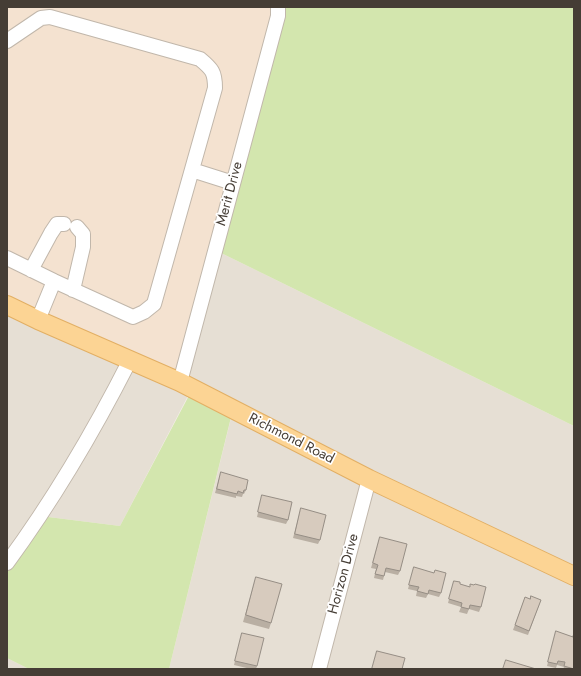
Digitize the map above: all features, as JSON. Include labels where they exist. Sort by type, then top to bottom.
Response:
[{"type":"main road","name":"Richmond Road","points":[[7,305],[180,382],[369,479],[574,576]]},
{"type":"street","name":"Merit Drive","points":[[180,382],[278,16],[278,7]]},
{"type":"street","points":[[7,41],[40,18],[50,17],[200,59],[210,67],[215,75],[215,88],[154,304],[144,312],[133,317],[72,290],[7,258]]},
{"type":"street","points":[[192,170],[233,183]]},
{"type":"street","points":[[31,270],[57,224],[70,225],[84,234],[83,246],[72,290]]},
{"type":"street","points":[[38,320],[54,281]]},
{"type":"street","points":[[7,563],[32,529],[99,421],[130,360]]},
{"type":"street","name":"Horizon Drive","points":[[319,669],[369,479]]},
{"type":"shaded area","points":[[7,7],[280,7],[180,382],[7,305]]},
{"type":"shaded area","points":[[215,250],[574,426],[574,669],[169,669],[233,410],[192,388],[120,526],[40,516],[7,563],[7,305]]},
{"type":"shaded area","points":[[7,658],[29,669],[7,669]]},
{"type":"green space","points":[[278,7],[574,7],[574,426],[215,250]]},
{"type":"green space","points":[[193,388],[233,409],[169,669],[29,669],[7,658],[7,563],[40,516],[120,526]]},
{"type":"building","points":[[221,472],[248,480],[246,490],[244,490],[243,493],[238,491],[237,494],[217,489]]},
{"type":"building","points":[[262,495],[292,502],[288,520],[258,512]]},
{"type":"building","points":[[301,508],[326,515],[320,540],[295,534]]},
{"type":"building","points":[[380,537],[407,544],[400,571],[386,568],[384,576],[375,574],[378,565],[373,563]]},
{"type":"building","points":[[414,567],[434,573],[435,570],[446,573],[441,593],[429,590],[428,594],[417,591],[419,587],[409,585]]},
{"type":"building","points":[[256,577],[282,584],[271,623],[246,615]]},
{"type":"building","points":[[454,581],[470,587],[470,584],[475,584],[486,587],[481,607],[470,605],[469,609],[461,607],[462,603],[449,599]]},
{"type":"building","points":[[531,596],[541,600],[529,631],[515,625],[525,597],[530,599]]},
{"type":"building","points":[[556,631],[573,637],[574,633],[574,669],[564,666],[565,662],[558,661],[557,664],[548,662]]},
{"type":"building","points":[[242,633],[264,638],[257,666],[235,661]]},
{"type":"building","points":[[377,651],[405,658],[402,669],[372,669]]},
{"type":"building","points":[[506,660],[536,669],[503,669]]}]
